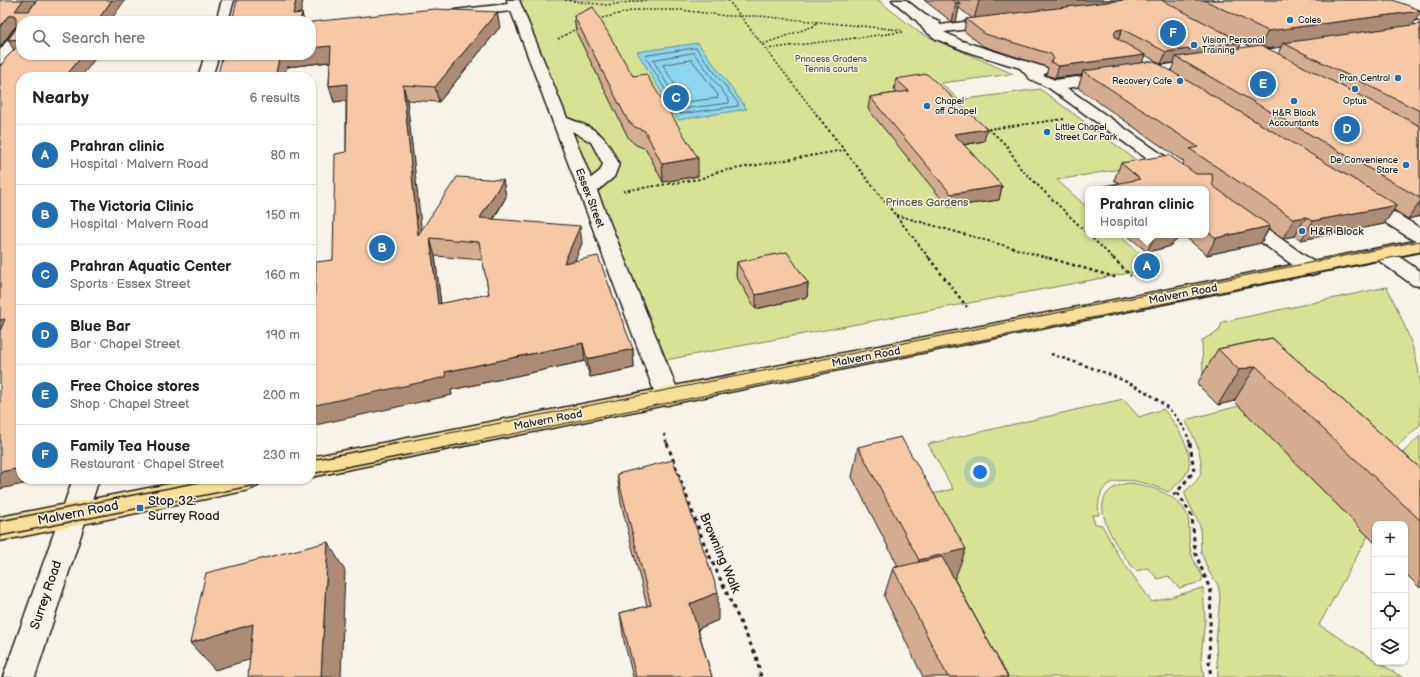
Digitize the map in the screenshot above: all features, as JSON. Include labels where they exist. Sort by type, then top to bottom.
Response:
[{"type":"main road","name":"Malvern Road","points":[[316,466],[1420,246]]},
{"type":"main road","name":"Malvern Road","points":[[0,529],[224,484]]},
{"type":"street","points":[[223,16],[228,0]]},
{"type":"street","points":[[898,0],[921,18],[923,23],[938,30],[949,40],[1027,67],[1029,72],[1054,85],[1196,186]]},
{"type":"street","points":[[1351,0],[1420,26]]},
{"type":"street","points":[[436,16],[514,4]]},
{"type":"street","name":"Essex Street","points":[[514,4],[668,396]]},
{"type":"street","points":[[959,16],[971,25]]},
{"type":"street","points":[[938,30],[1009,20]]},
{"type":"street","points":[[1405,35],[1420,34]]},
{"type":"street","points":[[0,60],[16,38]]},
{"type":"street","points":[[207,72],[210,60]]},
{"type":"street","points":[[1054,85],[1150,67],[1219,62]]},
{"type":"street","points":[[1150,67],[1174,86]]},
{"type":"street","points":[[560,122],[591,133],[600,140],[611,164],[608,172],[587,190]]},
{"type":"street","points":[[1347,192],[1420,236]]},
{"type":"street","points":[[1230,211],[1311,268]]},
{"type":"street","points":[[1382,254],[1420,280]]},
{"type":"street","name":"Surrey Road","points":[[18,677],[84,484]]},
{"type":"path","points":[[565,0],[576,3],[630,4],[648,0]]},
{"type":"path","points":[[728,0],[967,307]]},
{"type":"path","points":[[595,20],[635,10],[682,10],[741,17],[759,16],[907,32],[766,49]]},
{"type":"path","points":[[762,44],[814,26],[817,22]]},
{"type":"path","points":[[558,39],[580,26]]},
{"type":"path","points":[[1064,119],[989,129],[1007,146],[1021,169],[1085,232]]},
{"type":"path","points":[[621,192],[700,179],[717,172],[844,150]]},
{"type":"path","points":[[895,214],[1118,278]]},
{"type":"path","points":[[1091,238],[1131,276]]},
{"type":"path","points":[[1051,354],[1125,380],[1158,401],[1183,425],[1193,456],[1194,471],[1173,495]]},
{"type":"path","name":"Browning Walk","points":[[664,434],[705,546],[756,656],[761,677]]},
{"type":"path","points":[[1177,492],[1192,516],[1195,552],[1211,592],[1209,662],[1211,677]]},
{"type":"path","points":[[1203,584],[1208,586]]},
{"type":"green space","name":"Princes Gardens","points":[[520,0],[878,0],[920,33],[1013,74],[941,83],[959,100],[1040,89],[1143,165],[1057,180],[1085,205],[1085,238],[1122,238],[1156,268],[665,360]]},
{"type":"green space","points":[[1387,287],[1408,333],[1416,357],[1420,382],[1420,425],[1379,463],[1203,377],[1202,340],[1219,331],[1222,322]]},
{"type":"green space","points":[[1123,399],[1139,417],[1163,409],[1184,439],[1189,458],[1189,466],[1182,479],[1168,492],[1145,483],[1133,481],[1111,483],[1103,489],[1099,500],[1099,515],[1092,515],[1095,524],[1102,525],[1118,555],[1152,602],[1203,588],[1205,619],[1201,658],[1204,677],[979,677],[911,499],[953,489],[928,444]]},
{"type":"green space","points":[[1239,406],[1368,536],[1319,625],[1372,658],[1372,665],[1383,665],[1402,677],[1218,677],[1216,644],[1220,596],[1218,585],[1209,572],[1201,552],[1200,526],[1185,495],[1185,491],[1194,484],[1200,475],[1201,462],[1197,447],[1185,420]]},
{"type":"green space","points":[[1420,436],[1420,496],[1386,469]]},
{"type":"green space","points":[[1130,483],[1156,489],[1179,503],[1189,521],[1189,542],[1192,554],[1203,577],[1201,582],[1179,588],[1168,576],[1158,579],[1148,568],[1136,571],[1119,549],[1105,521],[1103,508],[1105,497],[1114,488]]},
{"type":"water","points":[[698,43],[747,109],[678,120],[637,52]]},
{"type":"building","points":[[0,0],[23,0],[15,11],[29,11],[37,0],[112,0],[101,16],[14,15],[8,16],[0,27]]},
{"type":"building","points":[[237,0],[296,0],[293,14],[302,13],[301,16],[233,16]]},
{"type":"building","points":[[952,0],[956,0],[960,3],[956,3]]},
{"type":"building","points":[[1124,0],[1161,0],[1242,42],[1166,52],[1122,29],[1117,30],[1114,33],[1116,38],[1145,55],[1059,66],[1050,62],[1054,59],[1051,54],[985,34],[966,19]]},
{"type":"building","points":[[1204,0],[1393,0],[1420,11],[1268,31]]},
{"type":"building","points":[[593,7],[633,76],[646,74],[698,158],[662,164],[645,131],[635,127],[628,121],[574,16]]},
{"type":"building","points":[[434,9],[497,12],[435,87],[403,85],[418,235],[457,177],[503,180],[480,218],[580,226],[564,263],[598,256],[633,349],[587,359],[583,343],[445,372],[446,377],[316,405],[316,262],[333,260],[335,154],[346,152],[347,84],[329,86],[331,46],[316,48],[316,21]],"holes":[[[430,238],[479,242],[489,294],[438,304]]]},
{"type":"building","points":[[1420,24],[1420,111],[1283,43]]},
{"type":"building","points":[[16,29],[16,39],[8,40]]},
{"type":"building","points":[[1261,45],[1420,126],[1420,198],[1176,57]]},
{"type":"building","points":[[16,48],[16,60],[79,60],[69,72],[16,72],[16,469],[0,472],[0,331],[5,319],[0,320],[0,67],[6,58]]},
{"type":"building","points":[[222,60],[279,60],[276,72],[218,72]]},
{"type":"building","points":[[1154,61],[1397,205],[1313,221],[1306,217],[1294,219],[1190,149],[1198,147],[1083,71]]},
{"type":"building","points":[[927,74],[987,129],[954,134],[1002,186],[951,194],[870,97],[909,91],[896,79]]},
{"type":"building","points":[[1169,155],[1196,174],[1212,174],[1213,186],[1270,226],[1216,238],[1209,232],[1209,186],[1106,186],[1140,179],[1121,163]]},
{"type":"building","points":[[787,252],[808,283],[756,295],[737,262]]},
{"type":"building","points":[[1272,338],[1420,468],[1420,520],[1256,366],[1239,370],[1218,349]]},
{"type":"building","points":[[901,437],[966,549],[919,560],[858,447]]},
{"type":"building","points":[[673,460],[718,592],[690,604],[712,677],[636,677],[620,613],[651,605],[617,474]]},
{"type":"building","points":[[328,542],[321,677],[248,677],[253,624],[190,643],[206,573]]},
{"type":"building","points":[[942,557],[1008,677],[948,677],[893,568]]},
{"type":"tram line","points":[[394,444],[1420,241]]},
{"type":"tram line","points":[[467,443],[1420,252]]},
{"type":"tram line","points":[[316,459],[399,443]]},
{"type":"tram line","points":[[316,473],[467,443]]},
{"type":"tram line","points":[[463,444],[467,443]]},
{"type":"tram line","points":[[0,521],[189,484]]},
{"type":"tram line","points":[[0,536],[261,484]]},
{"type":"place","name":"Coles","points":[[1290,20]]},
{"type":"place","name":"Family Tea House","points":[[1173,33]]},
{"type":"place","name":"Vision Personal Training","points":[[1194,45]]},
{"type":"place","name":"Pran Central","points":[[1398,78]]},
{"type":"place","name":"Recovery Cafe","points":[[1180,81]]},
{"type":"place","name":"Free Choice stores","points":[[1263,84]]},
{"type":"place","name":"Optus","points":[[1355,89]]},
{"type":"place","name":"Prahran Aquatic Center","points":[[676,98]]},
{"type":"place","name":"H&R Block Accountants","points":[[1294,101]]},
{"type":"place","name":"Chapel off Chapel","points":[[927,106]]},
{"type":"place","name":"Blue Bar","points":[[1347,129]]},
{"type":"place","name":"Little Chapel Street Car Park","points":[[1047,132]]},
{"type":"place","name":"De Convenience Store","points":[[1406,165]]},
{"type":"place","name":"H&R Block","points":[[1302,231]]},
{"type":"place","name":"The Victoria Clinic","points":[[382,248]]},
{"type":"place","name":"Prahran clinic","points":[[1147,266]]},
{"type":"place","name":"Stop 32: Surrey Road","points":[[140,508]]},
{"type":"park label","name":"Princess Gradens Tennis courts","points":[[831,64]]}]
